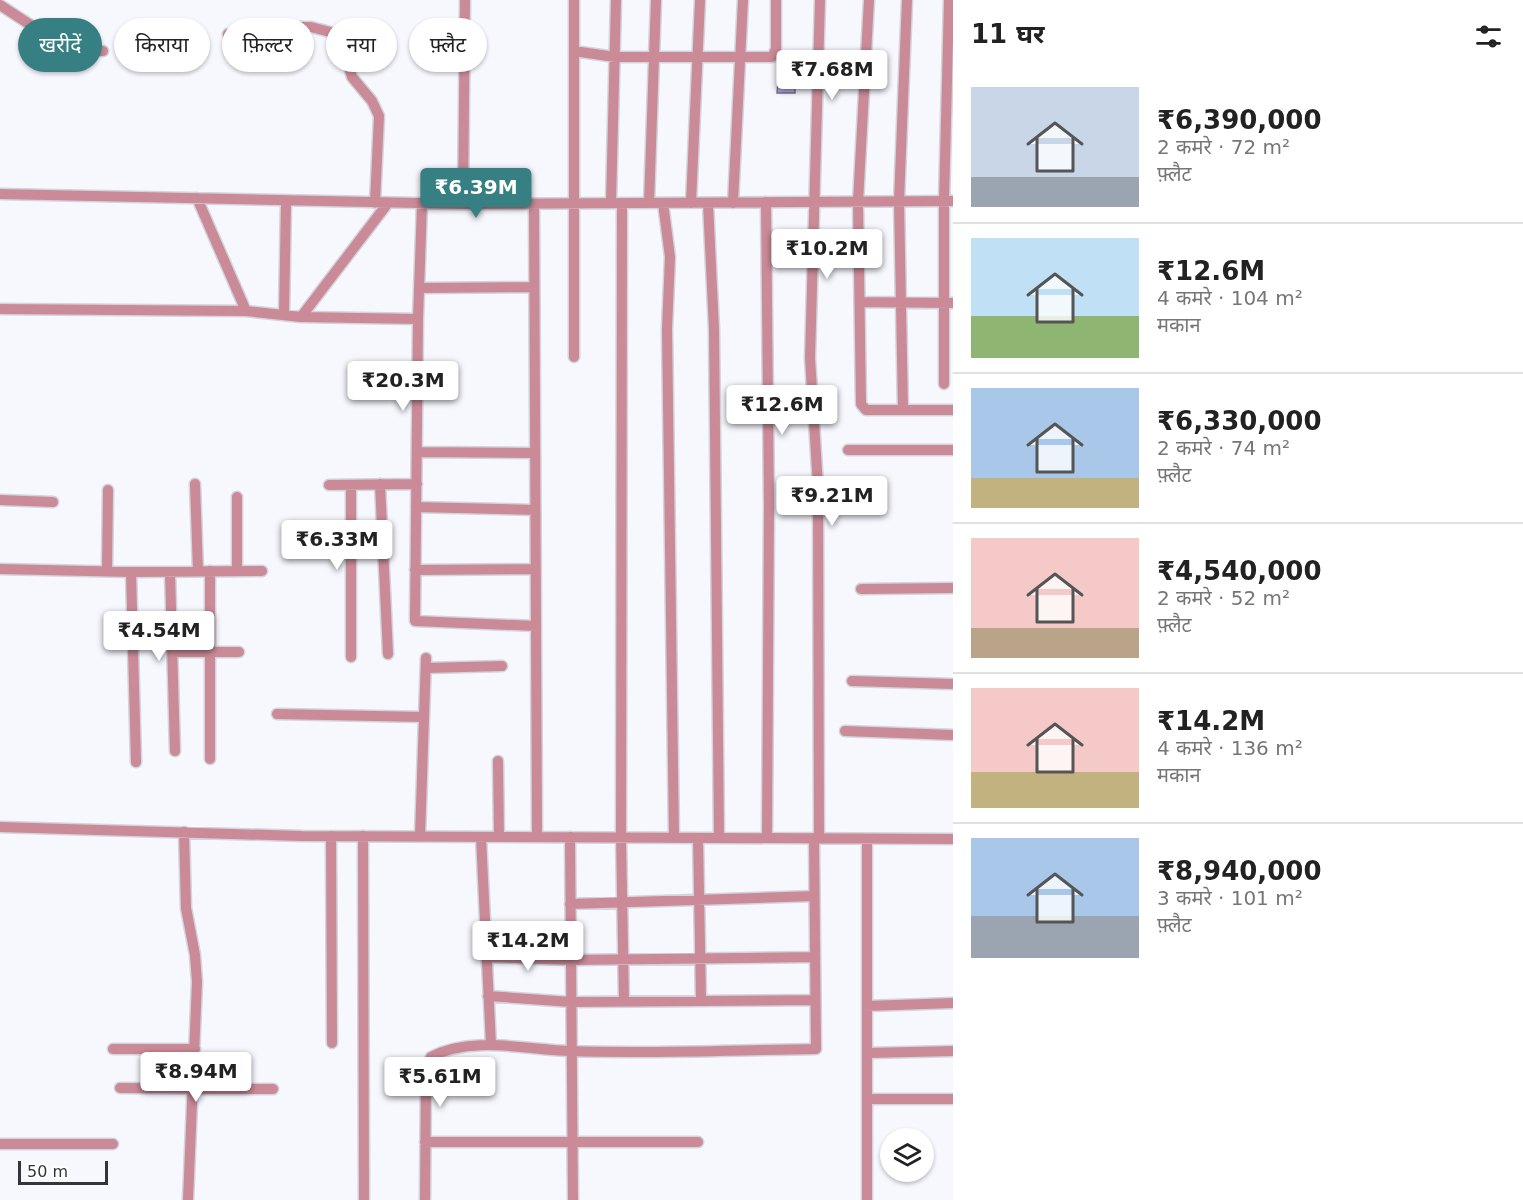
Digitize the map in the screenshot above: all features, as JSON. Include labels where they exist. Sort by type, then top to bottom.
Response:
[{"type":"street","points":[[463,204],[465,0]]},
{"type":"street","points":[[574,0],[574,357]]},
{"type":"street","points":[[616,0],[624,1001]]},
{"type":"street","points":[[649,203],[656,0]]},
{"type":"street","points":[[691,203],[700,0]]},
{"type":"street","points":[[733,202],[743,0]]},
{"type":"street","points":[[574,51],[615,57],[774,55],[776,0]]},
{"type":"street","points":[[425,1200],[426,1071],[431,1057],[444,1050],[491,1045],[572,1051],[816,1049],[814,896],[817,838],[818,486],[810,358],[820,0]]},
{"type":"street","points":[[869,0],[858,202],[862,408],[866,410],[953,410]]},
{"type":"street","points":[[903,410],[899,201],[907,0]]},
{"type":"street","points":[[944,384],[948,303],[949,0]]},
{"type":"street","points":[[0,5],[69,50],[103,51]]},
{"type":"street","points":[[314,28],[334,33],[341,40],[351,77],[372,101],[380,116],[375,203]]},
{"type":"street","points":[[0,194],[422,204],[948,201]]},
{"type":"street","points":[[196,198],[246,311]]},
{"type":"street","points":[[284,315],[286,201]]},
{"type":"street","points":[[765,202],[769,506],[767,838]]},
{"type":"street","points":[[301,317],[388,203]]},
{"type":"street","points":[[663,203],[670,257],[667,329],[674,838]]},
{"type":"street","points":[[708,203],[714,329],[719,838]]},
{"type":"street","points":[[422,204],[418,319],[415,621],[536,626]]},
{"type":"street","points":[[534,204],[537,837]]},
{"type":"street","points":[[419,288],[534,287]]},
{"type":"street","points":[[860,302],[948,303]]},
{"type":"street","points":[[0,309],[246,311],[301,317],[418,319]]},
{"type":"street","points":[[848,450],[953,450]]},
{"type":"street","points":[[417,452],[535,453]]},
{"type":"street","points":[[195,484],[198,571]]},
{"type":"street","points":[[380,484],[388,654]]},
{"type":"street","points":[[328,485],[417,484]]},
{"type":"street","points":[[351,485],[351,657]]},
{"type":"street","points":[[108,490],[108,571]]},
{"type":"street","points":[[237,497],[237,571]]},
{"type":"street","points":[[0,500],[53,502]]},
{"type":"street","points":[[416,507],[535,510]]},
{"type":"street","points":[[0,569],[131,572],[262,571]]},
{"type":"street","points":[[416,570],[535,569]]},
{"type":"street","points":[[210,571],[210,759]]},
{"type":"street","points":[[131,572],[136,762]]},
{"type":"street","points":[[170,572],[175,751]]},
{"type":"street","points":[[861,589],[953,588]]},
{"type":"street","points":[[172,652],[240,652]]},
{"type":"street","points":[[420,836],[426,663],[502,666]]},
{"type":"street","points":[[852,681],[953,684]]},
{"type":"street","points":[[277,714],[424,717]]},
{"type":"street","points":[[845,731],[953,735]]},
{"type":"street","points":[[498,761],[499,837]]},
{"type":"street","points":[[0,828],[331,836],[953,839]]},
{"type":"street","points":[[184,832],[186,908],[195,955],[195,1049],[188,1200]]},
{"type":"street","points":[[331,836],[332,1043]]},
{"type":"street","points":[[363,836],[364,1199]]},
{"type":"street","points":[[481,837],[491,1045]]},
{"type":"street","points":[[570,837],[573,1200]]},
{"type":"street","points":[[698,838],[701,1001]]},
{"type":"street","points":[[867,839],[867,1200]]},
{"type":"street","points":[[570,904],[814,896]]},
{"type":"street","points":[[487,957],[571,960],[815,957]]},
{"type":"street","points":[[488,996],[571,1002],[815,1000]]},
{"type":"street","points":[[867,1006],[953,1002]]},
{"type":"street","points":[[113,1049],[195,1049]]},
{"type":"street","points":[[867,1053],[953,1051]]},
{"type":"street","points":[[120,1088],[273,1089]]},
{"type":"street","points":[[867,1099],[953,1099]]},
{"type":"street","points":[[425,1142],[698,1142]]},
{"type":"street","points":[[0,1144],[113,1144]]},
{"type":"building","points":[[778,83],[795,83],[795,93],[777,93]]}]
